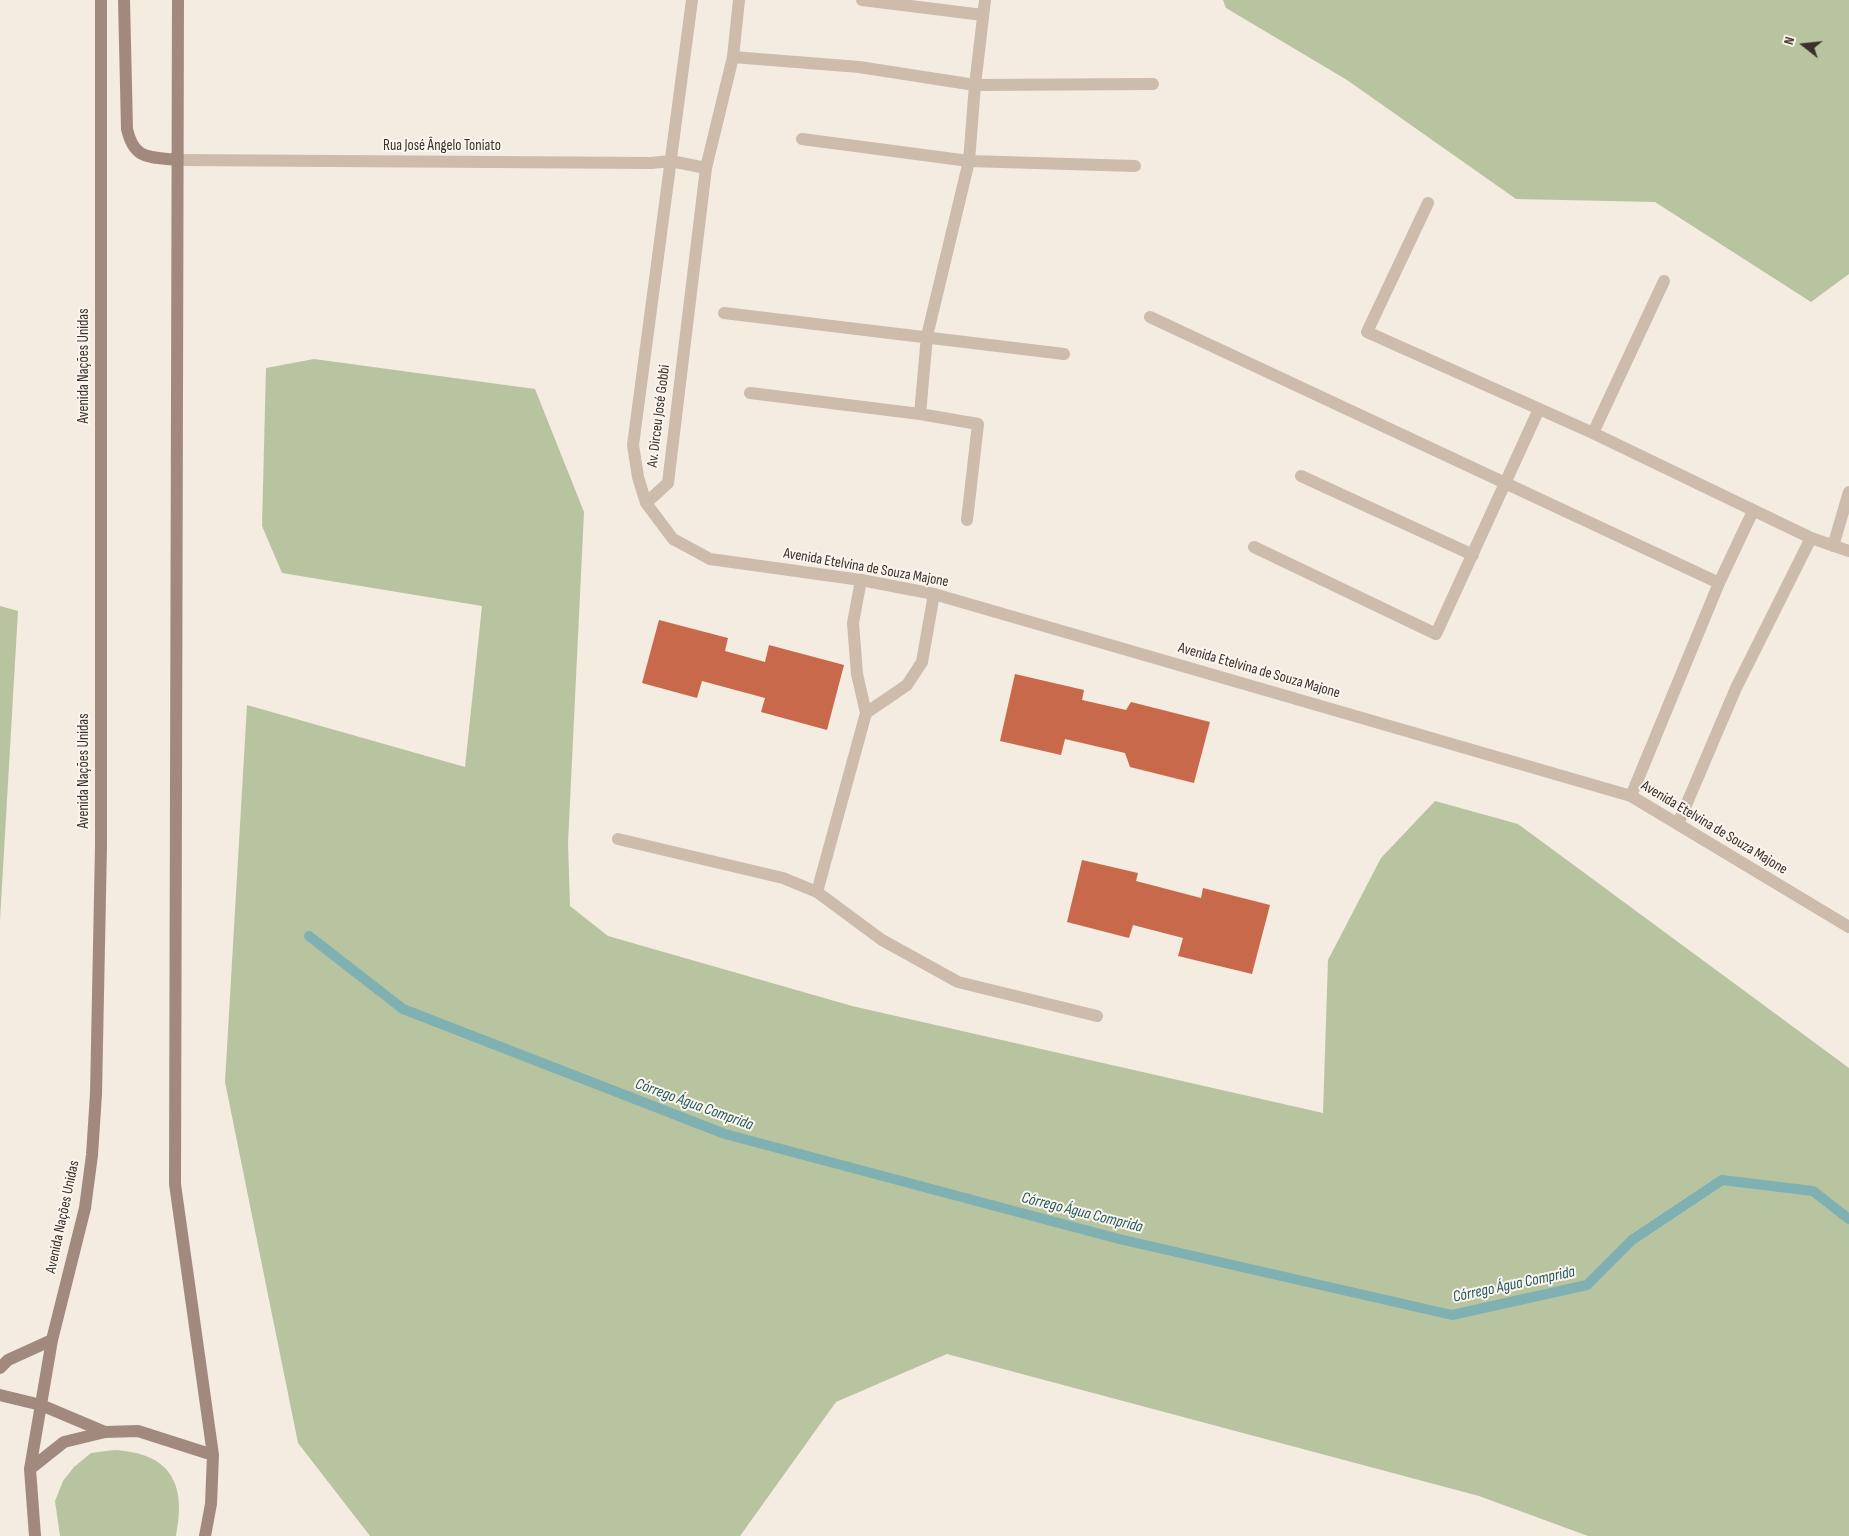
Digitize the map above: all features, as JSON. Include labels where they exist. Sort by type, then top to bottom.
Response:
[{"type":"main road","name":"Avenida Nações Unidas","points":[[34,1536],[30,1469],[52,1340],[84,1208],[92,1155],[96,1094],[101,846],[101,0]]},
{"type":"main road","points":[[124,0],[127,129],[131,144],[146,157],[177,160]]},
{"type":"main road","points":[[178,0],[176,1184],[213,1455],[211,1504],[205,1536]]},
{"type":"main road","points":[[0,1368],[8,1360],[52,1340]]},
{"type":"main road","points":[[0,1395],[41,1405],[105,1432]]},
{"type":"main road","points":[[30,1469],[64,1442],[105,1432],[138,1431],[213,1455]]},
{"type":"street","name":"Av. Dirceu José Gobbi","points":[[692,0],[633,445],[638,477],[646,503],[668,483],[706,168],[733,57],[739,0]]},
{"type":"street","points":[[862,0],[983,14]]},
{"type":"street","points":[[920,414],[928,336],[969,161],[975,85],[985,0]]},
{"type":"street","points":[[733,57],[859,67],[975,85],[1153,84]]},
{"type":"street","points":[[802,139],[969,161],[1135,166]]},
{"type":"street","name":"Rua José Ângelo Toniato","points":[[177,160],[632,163],[670,161],[706,168]]},
{"type":"street","points":[[1428,203],[1367,332],[1593,433],[1811,538],[1849,551]]},
{"type":"street","points":[[1593,433],[1664,281]]},
{"type":"street","points":[[724,313],[928,336],[1064,354]]},
{"type":"street","points":[[1150,317],[1719,583]]},
{"type":"street","points":[[750,393],[920,414],[978,424],[967,520]]},
{"type":"street","points":[[1254,548],[1436,634],[1539,409]]},
{"type":"street","points":[[1301,476],[1473,555]]},
{"type":"street","points":[[1833,546],[1849,492]]},
{"type":"street","name":"Avenida Etelvina de Souza Majone","points":[[646,503],[673,539],[710,559],[861,580],[934,594],[1631,796],[1849,927]]},
{"type":"street","points":[[1631,796],[1719,583],[1753,510]]},
{"type":"street","points":[[1678,824],[1736,688],[1811,538]]},
{"type":"street","points":[[817,892],[866,713],[858,674],[853,623],[861,580]]},
{"type":"street","points":[[866,713],[907,685],[922,662],[934,594]]},
{"type":"street","points":[[618,840],[784,878],[817,892],[882,940],[958,982],[1097,1016]]},
{"type":"green space","points":[[1223,0],[1849,0],[1849,274],[1811,302],[1655,202],[1516,199],[1347,80],[1226,8]]},
{"type":"green space","points":[[314,359],[535,389],[584,512],[568,843],[570,906],[608,936],[852,1006],[1323,1113],[1328,960],[1381,858],[1435,801],[1518,824],[1849,1068],[1849,1536],[1588,1536],[1479,1496],[947,1354],[836,1402],[740,1536],[370,1536],[298,1443],[225,1082],[247,705],[465,767],[482,606],[282,573],[262,526],[266,368]]},
{"type":"green space","points":[[0,606],[18,611],[0,920]]},
{"type":"green space","points":[[114,1450],[133,1452],[149,1457],[170,1474],[176,1486],[179,1501],[176,1536],[60,1536],[55,1501],[63,1481],[74,1467],[91,1453]]},
{"type":"building","points":[[659,620],[728,638],[725,651],[765,662],[769,645],[844,665],[827,730],[761,712],[765,698],[702,681],[697,698],[642,683]]},
{"type":"building","points":[[1015,674],[1084,690],[1082,700],[1126,710],[1131,702],[1210,722],[1194,783],[1130,767],[1125,753],[1065,739],[1061,755],[1000,741]]},
{"type":"building","points":[[1082,860],[1138,873],[1136,881],[1201,898],[1203,888],[1270,905],[1252,974],[1178,956],[1183,938],[1133,925],[1129,938],[1067,922]]},
{"type":"waterway","name":"Córrego Água Comprida","points":[[309,936],[403,1009],[725,1134],[1119,1239],[1452,1315],[1587,1285],[1632,1240],[1722,1180],[1813,1191],[1849,1219]]}]
